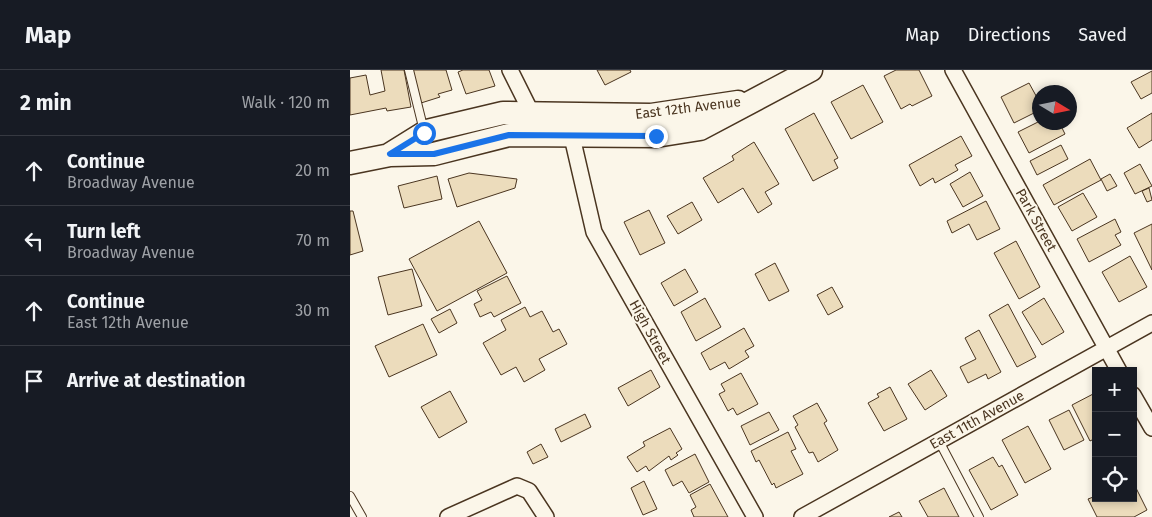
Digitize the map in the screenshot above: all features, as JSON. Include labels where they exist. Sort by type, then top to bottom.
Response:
[{"type":"street","points":[[510,70],[531,112]]},
{"type":"street","name":"East 12th Avenue","points":[[390,154],[434,154],[509,135],[572,137],[656,136],[700,129],[812,70]]},
{"type":"street","name":"Park Street","points":[[954,70],[1117,367]]},
{"type":"street","name":"East 12th Avenue","points":[[390,154],[424,133],[503,113],[651,115],[752,101]]},
{"type":"street","name":"High Street","points":[[572,137],[594,232],[755,517]]},
{"type":"street","points":[[350,163],[390,154]]},
{"type":"street","name":"East 11th Avenue","points":[[802,517],[1152,323]]},
{"type":"street","points":[[1137,402],[1152,428]]},
{"type":"street","points":[[448,517],[517,486],[529,491],[546,517]]},
{"type":"lane","points":[[409,70],[424,133]]},
{"type":"lane","points":[[939,441],[979,517]]},
{"type":"lane","points":[[350,496],[362,517]]},
{"type":"building","points":[[381,70],[404,70],[411,107],[387,111],[386,108],[350,115],[350,78],[366,75],[370,95],[385,91]]},
{"type":"building","points":[[411,70],[446,70],[452,90],[438,94],[440,97],[421,103]]},
{"type":"building","points":[[463,70],[489,70],[495,86],[466,94],[458,72]]},
{"type":"building","points":[[597,70],[630,70],[631,72],[605,85]]},
{"type":"building","points":[[896,70],[919,70],[932,96],[901,109],[884,76]]},
{"type":"building","points":[[1152,71],[1152,93],[1141,99],[1131,82]]},
{"type":"building","points":[[1029,83],[1032,88],[1032,114],[1014,123],[1001,97]]},
{"type":"building","points":[[863,85],[883,122],[851,139],[831,102]]},
{"type":"building","points":[[814,113],[838,158],[834,160],[838,168],[813,181],[785,129]]},
{"type":"building","points":[[1152,113],[1152,140],[1139,148],[1127,128]]},
{"type":"building","points":[[1032,125],[1032,130],[1063,130],[1065,134],[1029,153],[1018,132]]},
{"type":"building","points":[[961,136],[972,156],[955,165],[958,170],[935,183],[933,178],[920,186],[909,165]]},
{"type":"building","points":[[754,142],[779,184],[765,192],[772,204],[758,213],[743,188],[718,203],[703,178],[734,160],[732,156]]},
{"type":"building","points":[[1061,145],[1068,159],[1037,175],[1030,161]]},
{"type":"building","points":[[1090,159],[1101,180],[1054,205],[1043,185]]},
{"type":"building","points":[[1140,164],[1152,186],[1135,194],[1124,173]]},
{"type":"building","points":[[970,172],[983,196],[963,207],[950,184]]},
{"type":"building","points":[[469,173],[517,179],[515,188],[457,207],[448,179]]},
{"type":"building","points":[[1110,174],[1117,186],[1107,191],[1101,179]]},
{"type":"building","points":[[437,176],[442,199],[404,208],[398,186]]},
{"type":"building","points":[[1149,188],[1152,200],[1147,202],[1142,191]]},
{"type":"building","points":[[1083,193],[1097,217],[1072,231],[1058,207]]},
{"type":"building","points":[[986,201],[1000,229],[977,240],[969,224],[952,233],[947,221]]},
{"type":"building","points":[[692,202],[702,220],[678,234],[667,216]]},
{"type":"building","points":[[649,210],[665,243],[640,255],[624,222]]},
{"type":"building","points":[[350,211],[353,211],[363,251],[350,255]]},
{"type":"building","points":[[1115,219],[1121,232],[1115,235],[1121,245],[1089,262],[1077,239]]},
{"type":"building","points":[[479,221],[507,273],[437,311],[409,259]]},
{"type":"building","points":[[1152,224],[1152,270],[1134,233]]},
{"type":"building","points":[[1016,241],[1040,287],[1019,299],[994,253]]},
{"type":"building","points":[[1130,256],[1147,287],[1119,302],[1102,272]]},
{"type":"building","points":[[775,263],[789,291],[769,301],[755,274]]},
{"type":"building","points":[[412,269],[422,306],[388,315],[378,277]]},
{"type":"building","points":[[685,269],[698,292],[674,306],[661,283]]},
{"type":"building","points":[[507,276],[521,303],[494,317],[491,312],[480,317],[474,304],[482,300],[477,291]]},
{"type":"building","points":[[832,287],[843,307],[828,315],[817,295]]},
{"type":"building","points":[[705,298],[721,327],[696,341],[681,312]]},
{"type":"building","points":[[1044,298],[1064,332],[1042,345],[1022,312]]},
{"type":"building","points":[[1008,304],[1036,357],[1017,367],[989,315]]},
{"type":"building","points":[[525,307],[530,317],[542,311],[553,332],[559,329],[567,344],[539,359],[545,370],[524,382],[516,367],[501,375],[483,343],[506,330],[501,320]]},
{"type":"building","points":[[450,309],[457,323],[439,333],[431,319]]},
{"type":"building","points":[[423,324],[437,355],[389,377],[375,346]]},
{"type":"building","points":[[744,328],[754,346],[745,351],[749,357],[729,369],[725,362],[710,370],[701,353]]},
{"type":"building","points":[[979,330],[1001,372],[988,379],[986,374],[968,383],[960,367],[976,359],[965,338]]},
{"type":"building","points":[[651,370],[660,387],[628,406],[618,388]]},
{"type":"building","points":[[931,370],[947,396],[925,410],[908,384]]},
{"type":"building","points":[[741,373],[758,404],[737,415],[733,408],[728,411],[719,394],[725,391],[721,384]]},
{"type":"building","points":[[890,387],[907,419],[884,431],[868,403],[879,397],[877,394]]},
{"type":"building","points":[[450,391],[467,422],[439,438],[421,407]]},
{"type":"building","points":[[1092,395],[1092,440],[1090,441],[1072,405]]},
{"type":"building","points":[[817,403],[827,421],[824,423],[838,450],[818,462],[813,452],[809,453],[795,427],[798,425],[793,416]]},
{"type":"building","points":[[1069,410],[1084,440],[1064,450],[1049,420]]},
{"type":"building","points":[[769,412],[779,430],[750,445],[741,426]]},
{"type":"building","points":[[585,414],[591,427],[561,442],[555,429]]},
{"type":"building","points":[[1028,426],[1051,469],[1025,483],[1002,440]]},
{"type":"building","points":[[670,428],[682,449],[676,453],[678,455],[671,460],[669,456],[649,471],[646,466],[637,472],[627,457],[645,446],[643,442]]},
{"type":"building","points":[[788,432],[796,449],[791,451],[803,474],[776,488],[774,483],[772,485],[759,460],[756,462],[751,451]]},
{"type":"building","points":[[541,444],[548,457],[533,464],[527,452]]},
{"type":"building","points":[[695,454],[709,482],[689,493],[682,481],[673,486],[665,470]]},
{"type":"building","points":[[993,457],[999,467],[1002,465],[1018,495],[991,510],[969,470]]},
{"type":"building","points":[[644,481],[657,509],[643,515],[631,488]]},
{"type":"building","points":[[710,484],[728,517],[694,517],[691,510],[696,507],[690,495]]},
{"type":"building","points":[[944,488],[959,517],[928,517],[919,501]]},
{"type":"building","points":[[1137,490],[1147,510],[1134,517],[1097,517],[1088,499],[1092,498],[1092,502],[1137,502]]},
{"type":"building","points":[[899,512],[902,517],[889,517]]},
{"type":"route","points":[[424,133],[390,154],[434,154],[509,135],[572,137],[656,136]]}]
